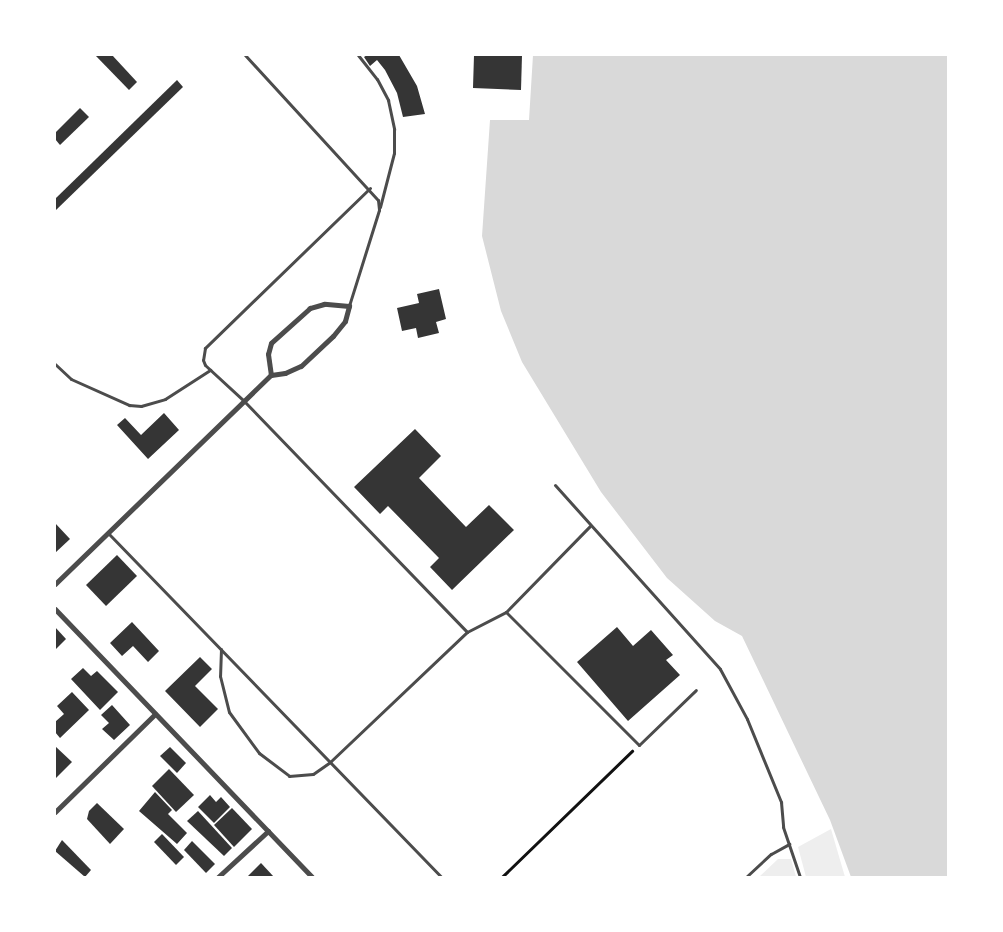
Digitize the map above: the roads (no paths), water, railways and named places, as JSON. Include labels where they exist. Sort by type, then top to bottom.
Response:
[{"type":"street","points":[[55,584],[271,375],[285,373],[301,366],[333,336],[345,321],[349,306],[324,304],[310,308],[271,344],[268,354],[271,375]]},
{"type":"street","points":[[55,610],[312,877]]},
{"type":"street","points":[[55,812],[156,714]]},
{"type":"street","points":[[218,877],[268,831]]},
{"type":"lane","points":[[245,55],[370,188],[378,200],[379,210]]},
{"type":"lane","points":[[349,306],[379,210],[394,153],[394,129],[388,100],[377,79],[358,55]]},
{"type":"lane","points":[[370,188],[205,348],[203,360],[210,370],[244,401],[467,632]]},
{"type":"lane","points":[[55,364],[70,379],[129,405],[141,406],[165,399],[210,370]]},
{"type":"lane","points":[[555,486],[720,669],[747,720],[781,802],[783,828],[800,877]]},
{"type":"lane","points":[[221,649],[220,676],[229,712],[259,753],[289,776],[313,774],[330,762],[467,632],[506,612],[590,526]]},
{"type":"lane","points":[[108,533],[441,877]]},
{"type":"lane","points":[[506,612],[639,745],[696,690]]},
{"type":"lane","points":[[746,877],[771,854],[789,844]]}]
